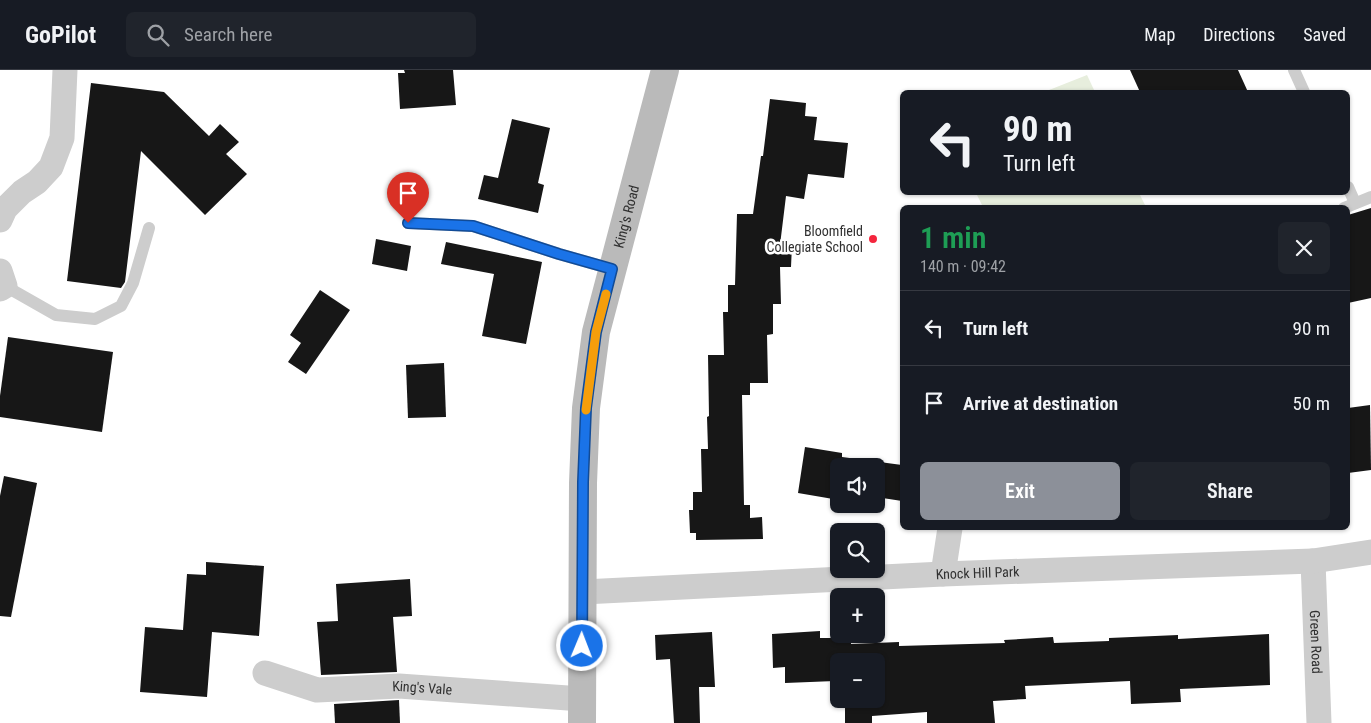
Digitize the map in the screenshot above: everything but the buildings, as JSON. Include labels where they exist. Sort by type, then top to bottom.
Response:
[{"type":"street","points":[[0,220],[5,209],[51,168],[62,138],[66,79],[64,70]]},
{"type":"street","name":"King's Road","points":[[582,711],[583,482],[586,408],[596,332],[665,70]]},
{"type":"street","points":[[943,574],[950,530]]},
{"type":"street","name":"Knock Hill Park","points":[[583,592],[943,574],[1313,561],[1371,552]]},
{"type":"street","name":"Green Road","points":[[1313,561],[1319,723]]},
{"type":"street","name":"King's Vale","points":[[264,673],[317,690],[399,686],[582,711]]},
{"type":"lane","points":[[1294,70],[1303,90]]},
{"type":"lane","points":[[1350,205],[1371,197]]},
{"type":"lane","points":[[408,223],[473,226],[612,269]]},
{"type":"lane","points":[[2,282],[56,315],[95,319],[121,306],[133,283],[149,228]]},
{"type":"green space","points":[[1087,75],[1094,90],[1049,90]]},
{"type":"green space","points":[[977,195],[1140,195],[1145,205],[982,205]]},
{"type":"slow traffic","points":[[586,410],[596,332],[606,294]]},
{"type":"place","name":"Bloomfield Collegiate School","points":[[873,239]]},
{"type":"route","points":[[408,223],[473,226],[612,269],[596,332],[586,408],[583,482],[582,646]]}]
